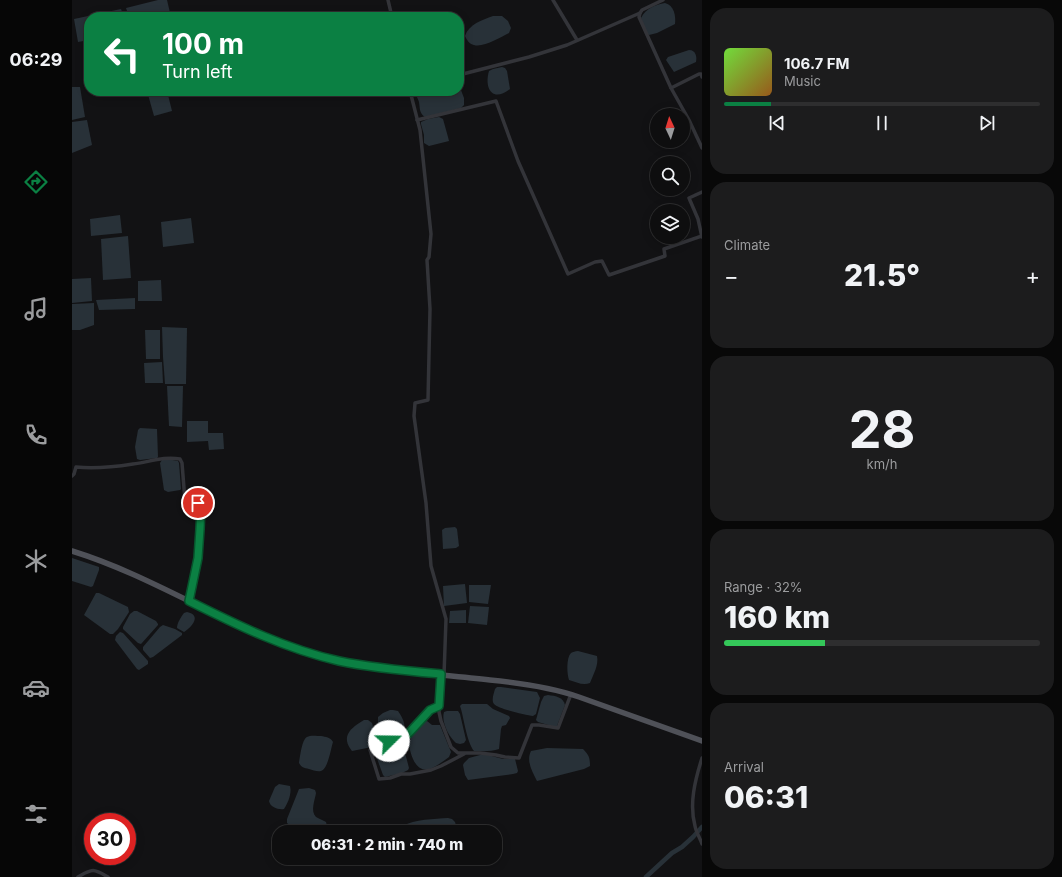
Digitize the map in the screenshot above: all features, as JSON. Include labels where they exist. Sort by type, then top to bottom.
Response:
[{"type":"main road","points":[[72,552],[123,570],[246,628],[291,647],[316,655],[364,666],[512,682],[543,687],[571,694],[702,742]]},
{"type":"street","points":[[388,0],[391,12]]},
{"type":"street","points":[[553,0],[577,40]]},
{"type":"street","points":[[464,74],[529,58],[567,45],[640,13],[646,8],[663,0]]},
{"type":"street","points":[[640,13],[639,17],[671,88],[689,120],[702,148]]},
{"type":"street","points":[[671,88],[699,74],[701,74],[702,77]]},
{"type":"street","points":[[411,96],[420,130],[431,234],[429,257],[427,260],[430,309],[428,400],[415,404],[414,416],[426,503],[431,566],[446,619],[443,675],[439,706],[441,721],[451,747],[458,754],[480,753],[519,758],[532,726],[539,725],[558,728],[571,694]]},
{"type":"street","points":[[417,120],[496,102],[518,161],[568,274],[595,262],[602,262],[609,275],[665,256],[664,249],[702,237],[698,219],[689,198],[702,192]]},
{"type":"street","points":[[72,476],[76,467],[91,468],[132,464],[169,458],[180,459],[182,463],[185,501],[198,503],[201,508],[198,558],[189,601]]},
{"type":"street","points":[[439,706],[430,710],[408,734],[370,750],[379,779],[431,770],[465,754]]},
{"type":"street","points":[[702,758],[693,794],[692,805],[695,827],[702,844]]},
{"type":"street","points":[[78,877],[87,871],[96,870],[108,877]]},
{"type":"shaded area","points":[[158,0],[167,0],[170,12],[127,12],[126,8]]},
{"type":"shaded area","points":[[665,3],[668,4],[674,11],[675,24],[657,33],[649,35],[646,32],[641,18],[645,12],[651,8]]},
{"type":"shaded area","points":[[121,9],[122,12],[107,12]]},
{"type":"shaded area","points":[[493,16],[502,16],[508,21],[511,28],[509,33],[492,42],[478,46],[469,43],[465,36],[470,28],[476,23]]},
{"type":"shaded area","points":[[84,17],[84,41],[78,42],[74,19]]},
{"type":"shaded area","points":[[689,50],[695,52],[696,62],[674,72],[666,60],[668,57]]},
{"type":"shaded area","points":[[502,67],[507,71],[510,89],[504,93],[494,94],[489,88],[489,71]]},
{"type":"shaded area","points":[[72,87],[80,87],[85,117],[72,120]]},
{"type":"shaded area","points":[[148,96],[168,96],[172,111],[154,116]]},
{"type":"shaded area","points":[[416,96],[463,96],[464,98],[464,105],[461,108],[425,117],[420,110]]},
{"type":"shaded area","points":[[439,117],[443,119],[449,141],[429,146],[424,143],[421,122]]},
{"type":"shaded area","points":[[87,120],[92,145],[72,153],[72,122]]},
{"type":"shaded area","points":[[120,215],[122,233],[91,236],[90,219]]},
{"type":"shaded area","points":[[191,218],[194,243],[163,247],[161,222]]},
{"type":"shaded area","points":[[128,236],[131,278],[103,280],[101,239]]},
{"type":"shaded area","points":[[91,278],[92,301],[72,303],[72,279]]},
{"type":"shaded area","points":[[161,280],[162,301],[138,301],[138,281]]},
{"type":"shaded area","points":[[135,298],[135,309],[99,310],[96,300]]},
{"type":"shaded area","points":[[94,303],[94,325],[80,330],[72,330],[72,304]]},
{"type":"shaded area","points":[[162,327],[187,328],[186,384],[165,384]]},
{"type":"shaded area","points":[[145,330],[160,330],[160,359],[146,359]]},
{"type":"shaded area","points":[[162,362],[163,383],[145,383],[144,363]]},
{"type":"shaded area","points":[[167,386],[183,386],[182,427],[169,426]]},
{"type":"shaded area","points":[[187,421],[208,421],[208,433],[223,433],[224,449],[209,450],[208,441],[187,442]]},
{"type":"shaded area","points":[[140,428],[157,429],[157,458],[137,459],[135,447],[138,430]]},
{"type":"shaded area","points":[[167,459],[178,461],[179,463],[180,490],[168,492],[164,490],[160,463],[162,460]]},
{"type":"shaded area","points":[[455,527],[457,529],[459,546],[456,548],[443,549],[442,530],[445,528]]},
{"type":"shaded area","points":[[72,558],[99,567],[93,586],[91,587],[72,581]]},
{"type":"shaded area","points":[[465,584],[467,603],[444,606],[443,586]]},
{"type":"shaded area","points":[[469,585],[491,585],[488,604],[469,602]]},
{"type":"shaded area","points":[[96,593],[99,593],[128,607],[129,612],[113,634],[110,634],[84,615]]},
{"type":"shaded area","points":[[470,606],[489,607],[487,625],[468,623]]},
{"type":"shaded area","points":[[466,610],[466,623],[449,623],[450,611]]},
{"type":"shaded area","points":[[137,611],[156,621],[158,624],[141,644],[123,629],[130,614]]},
{"type":"shaded area","points":[[187,612],[192,614],[195,618],[190,627],[184,632],[177,628],[177,626],[184,613]]},
{"type":"shaded area","points":[[163,625],[175,629],[182,633],[182,635],[150,658],[143,650],[143,647]]},
{"type":"shaded area","points":[[120,632],[123,633],[148,661],[148,664],[139,670],[137,669],[115,640],[116,636]]},
{"type":"shaded area","points":[[578,651],[597,656],[596,666],[590,683],[587,684],[569,680],[567,670],[568,658],[571,653]]},
{"type":"shaded area","points":[[497,687],[537,692],[540,698],[536,714],[533,716],[506,710],[494,704],[493,699],[495,689]]},
{"type":"shaded area","points":[[544,696],[556,696],[563,700],[565,705],[557,726],[555,727],[536,720],[541,702]]},
{"type":"shaded area","points":[[462,704],[487,704],[493,709],[509,716],[510,718],[506,725],[502,726],[501,729],[499,749],[490,751],[474,751],[469,742],[466,731],[460,706]]},
{"type":"shaded area","points":[[390,710],[398,711],[404,724],[404,730],[400,737],[384,740],[379,732],[378,717]]},
{"type":"shaded area","points":[[458,711],[460,714],[466,740],[464,743],[456,743],[448,733],[443,716],[444,712]]},
{"type":"shaded area","points":[[364,720],[368,720],[372,723],[377,740],[375,745],[372,747],[352,751],[347,741],[347,737],[351,729]]},
{"type":"shaded area","points":[[427,721],[432,725],[440,725],[451,752],[449,757],[438,765],[429,769],[424,769],[419,767],[413,759],[408,741],[418,725]]},
{"type":"shaded area","points":[[310,736],[329,738],[333,742],[326,766],[321,771],[315,771],[303,767],[299,763],[305,738]]},
{"type":"shaded area","points":[[399,742],[403,745],[409,768],[402,773],[385,777],[375,753],[379,748]]},
{"type":"shaded area","points":[[547,748],[583,749],[589,757],[590,766],[584,769],[537,781],[529,762],[531,751]]},
{"type":"shaded area","points":[[480,755],[488,755],[503,759],[515,759],[518,771],[517,773],[513,774],[468,780],[465,775],[463,765],[469,758]]},
{"type":"shaded area","points":[[279,784],[290,786],[289,798],[284,809],[275,808],[269,801],[275,787]]},
{"type":"shaded area","points":[[309,788],[315,790],[316,793],[313,805],[314,815],[326,822],[327,825],[289,825],[287,823],[287,819],[299,789]]},
{"type":"shaded area","points":[[448,818],[452,819],[456,825],[406,825],[425,820]]},
{"type":"waterway","points":[[646,877],[672,853],[682,847],[702,827]]},
{"type":"route","points":[[198,503],[201,508],[198,558],[189,601],[246,628],[291,647],[316,655],[364,666],[441,674],[439,706],[430,710],[408,734],[399,739],[389,741]]}]
